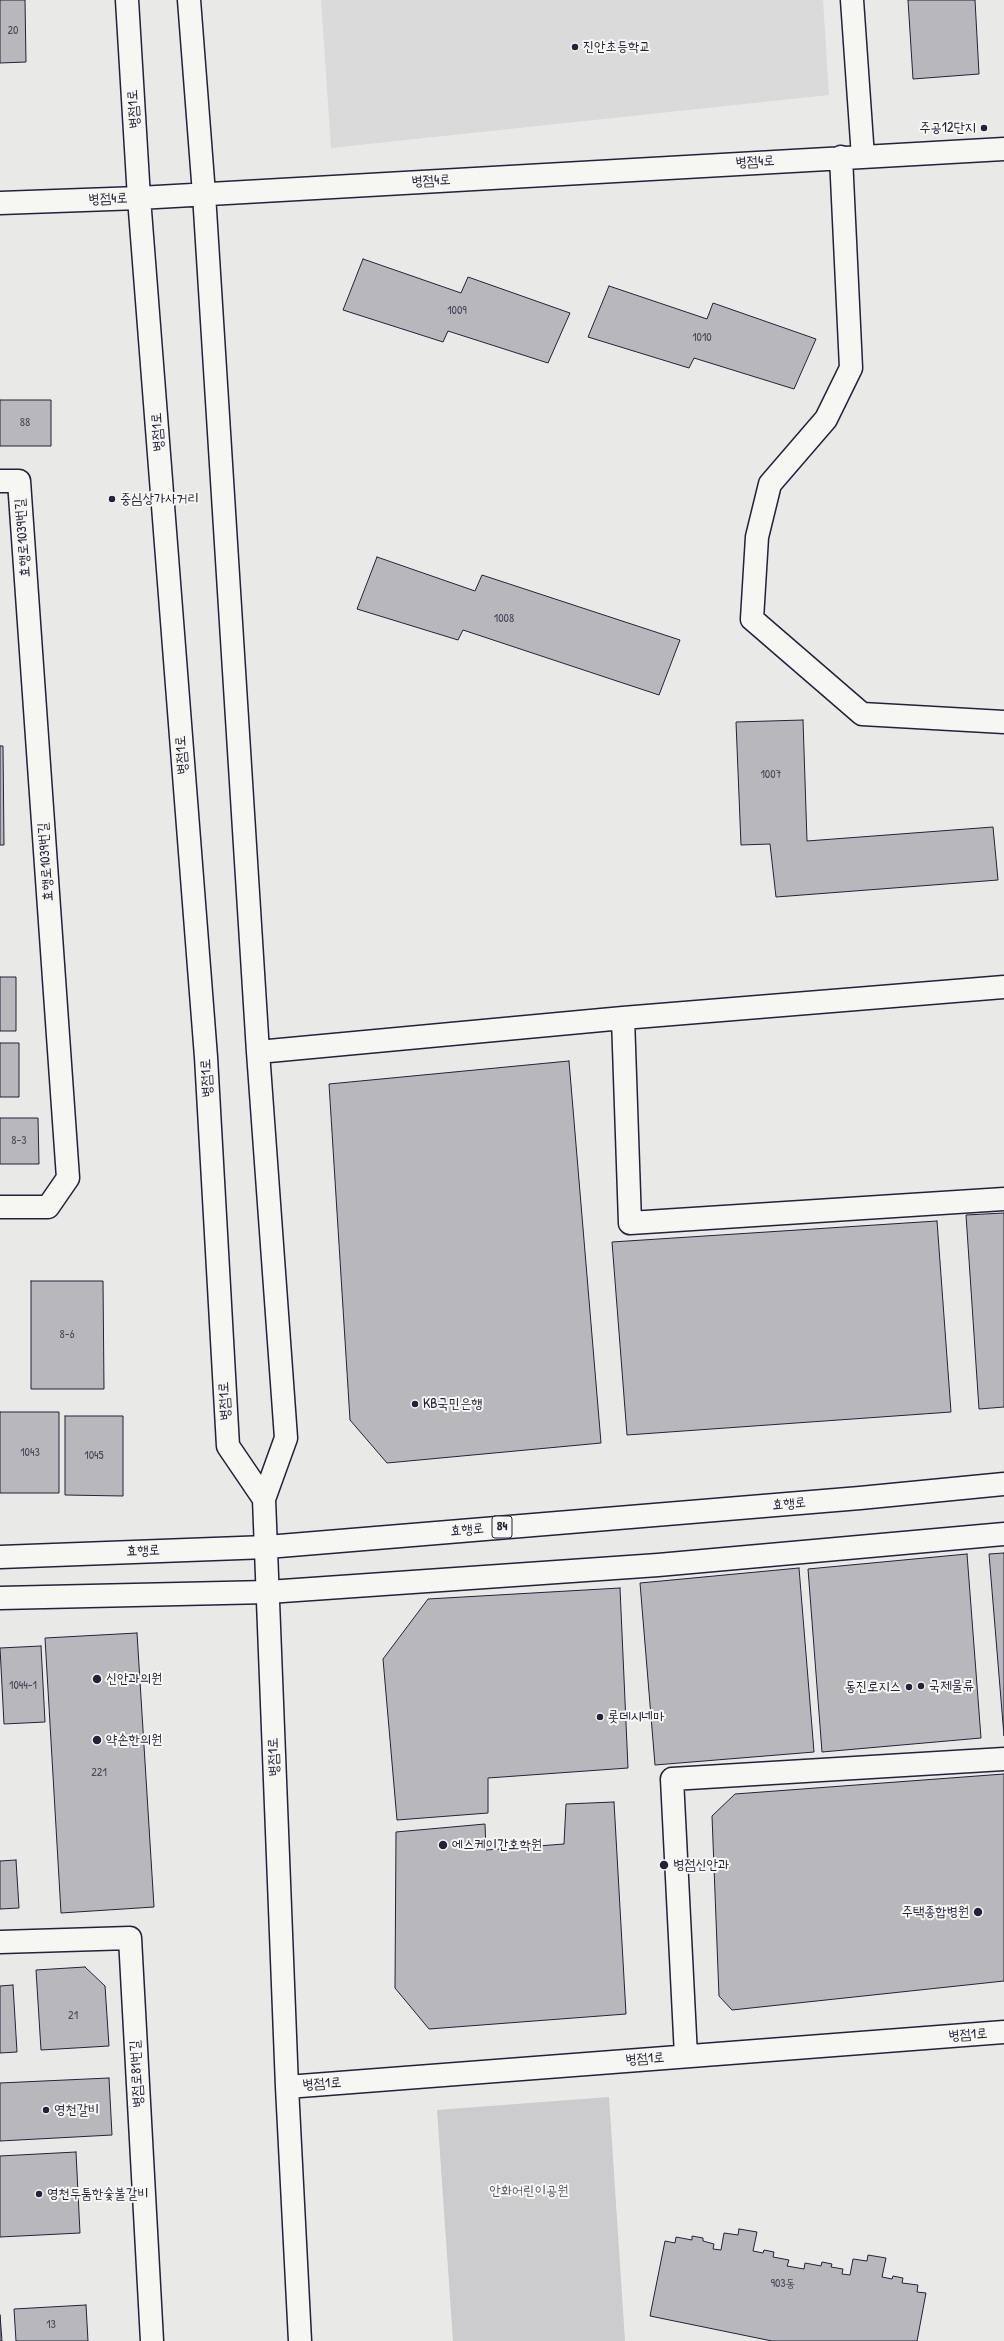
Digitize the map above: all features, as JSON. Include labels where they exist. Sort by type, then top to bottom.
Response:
[{"type":"street","name":"병점1로","points":[[127,0],[139,198],[206,1057],[228,1446],[264,1499]]},
{"type":"street","name":"병점1로","points":[[189,0],[204,194],[258,1052],[286,1438],[264,1499],[286,2087],[300,2341]]},
{"type":"street","points":[[852,0],[863,156]]},
{"type":"street","name":"병점4로","points":[[0,203],[139,198],[1004,149]]},
{"type":"street","points":[[841,158],[851,368],[826,418],[770,484],[757,537],[752,619],[862,714],[1004,722]]},
{"type":"street","name":"효행로1039번길","points":[[0,481],[19,481],[68,1178],[48,1207],[0,1207]]},
{"type":"street","points":[[258,1052],[623,1018],[1004,987]]},
{"type":"street","points":[[623,1018],[630,1223],[1004,1199]]},
{"type":"street","name":"효행로","points":[[0,1557],[266,1547],[852,1499],[1004,1484]]},
{"type":"street","points":[[0,1598],[268,1592],[658,1565],[1004,1534]]},
{"type":"street","points":[[686,2056],[672,1779],[1004,1759]]},
{"type":"street","name":"병점로81번길","points":[[0,1942],[130,1938],[152,2341]]},
{"type":"street","name":"병점1로","points":[[286,2087],[1004,2032]]},
{"type":"shaded area","name":"진안초등학교","points":[[321,0],[823,0],[829,95],[331,148]]},
{"type":"green space","name":"안화어린이공원","points":[[609,2097],[625,2341],[453,2341],[437,2110]]},
{"type":"building","points":[[0,0],[25,0],[26,62],[0,63]]},
{"type":"building","points":[[908,0],[975,0],[979,74],[913,79]]},
{"type":"building","points":[[363,259],[461,293],[468,277],[570,313],[548,363],[448,331],[443,342],[343,310]]},
{"type":"building","points":[[609,286],[707,319],[713,303],[816,339],[794,389],[694,358],[689,368],[588,337]]},
{"type":"building","points":[[0,400],[51,400],[51,446],[0,446]]},
{"type":"building","points":[[377,557],[475,591],[482,575],[680,640],[659,695],[463,630],[458,640],[357,609]]},
{"type":"building","points":[[803,720],[807,841],[993,827],[998,880],[776,897],[770,844],[741,845],[736,722]]},
{"type":"building","points":[[0,746],[3,746],[4,845],[0,845]]},
{"type":"building","points":[[0,977],[16,977],[16,1031],[0,1031]]},
{"type":"building","points":[[0,1043],[19,1043],[19,1097],[0,1097]]},
{"type":"building","points":[[569,1061],[601,1443],[387,1463],[350,1420],[329,1084]]},
{"type":"building","points":[[0,1118],[38,1118],[39,1164],[0,1164]]},
{"type":"building","points":[[1004,1213],[1004,1407],[979,1409],[966,1215]]},
{"type":"building","points":[[937,1221],[951,1412],[627,1435],[612,1242]]},
{"type":"building","points":[[31,1281],[103,1281],[104,1389],[31,1389]]},
{"type":"building","points":[[0,1412],[59,1412],[59,1493],[0,1493]]},
{"type":"building","points":[[65,1416],[123,1416],[123,1496],[65,1495]]},
{"type":"building","points":[[1004,1553],[1004,1736],[989,1554]]},
{"type":"building","points":[[967,1554],[981,1738],[822,1752],[808,1569]]},
{"type":"building","points":[[799,1568],[814,1752],[655,1765],[640,1583]]},
{"type":"building","points":[[620,1588],[628,1768],[488,1778],[488,1813],[397,1820],[383,1659],[428,1599]]},
{"type":"building","points":[[137,1633],[154,1907],[61,1913],[45,1638]]},
{"type":"building","points":[[41,1646],[45,1722],[4,1724],[0,1648]]},
{"type":"building","points":[[1004,1774],[1004,1981],[732,2010],[719,1996],[712,1816],[735,1794]]},
{"type":"building","points":[[614,1802],[626,2014],[429,2029],[395,1988],[396,1832],[485,1824],[486,1850],[564,1844],[566,1804]]},
{"type":"building","points":[[16,1860],[19,1908],[0,1909],[0,1861]]},
{"type":"building","points":[[85,1967],[105,1986],[109,2046],[41,2050],[36,1970]]},
{"type":"building","points":[[13,1985],[17,2052],[0,2053],[0,1986]]},
{"type":"building","points":[[109,2078],[112,2135],[0,2141],[0,2083]]},
{"type":"building","points":[[76,2152],[80,2233],[0,2237],[0,2156]]},
{"type":"building","points":[[739,2229],[757,2232],[753,2251],[763,2253],[764,2250],[774,2252],[773,2257],[789,2260],[787,2266],[804,2269],[805,2263],[821,2266],[822,2262],[832,2264],[831,2267],[843,2269],[842,2274],[850,2275],[853,2259],[867,2261],[868,2255],[886,2258],[882,2277],[892,2279],[893,2276],[903,2278],[902,2283],[918,2285],[917,2292],[926,2293],[917,2341],[772,2341],[650,2316],[665,2241],[675,2243],[676,2237],[692,2240],[692,2236],[703,2238],[703,2241],[714,2244],[713,2249],[721,2250],[724,2233],[738,2235]]},
{"type":"building","points":[[86,2305],[88,2341],[16,2341],[14,2309]]},
{"type":"building","points":[[0,2315],[2,2341],[0,2341]]},
{"type":"place","name":"진안초등학교","points":[[575,47]]},
{"type":"place","name":"주공12단지","points":[[984,128]]},
{"type":"place","name":"중심상가사거리","points":[[112,499]]},
{"type":"place","name":"KB국민은행","points":[[415,1404]]},
{"type":"place","name":"신안과의원","points":[[97,1679]]},
{"type":"place","name":"국제물류","points":[[921,1686]]},
{"type":"place","name":"동진로지스","points":[[909,1687]]},
{"type":"place","name":"롯데시네마","points":[[600,1717]]},
{"type":"place","name":"약손한의원","points":[[97,1740]]},
{"type":"place","name":"에스케이간호학원","points":[[443,1845]]},
{"type":"place","name":"병점신안과","points":[[664,1865]]},
{"type":"place","name":"주택종합병원","points":[[978,1912]]},
{"type":"place","name":"영천갈비","points":[[46,2110]]},
{"type":"place","name":"영천두툼한숯불갈비","points":[[39,2194]]}]
